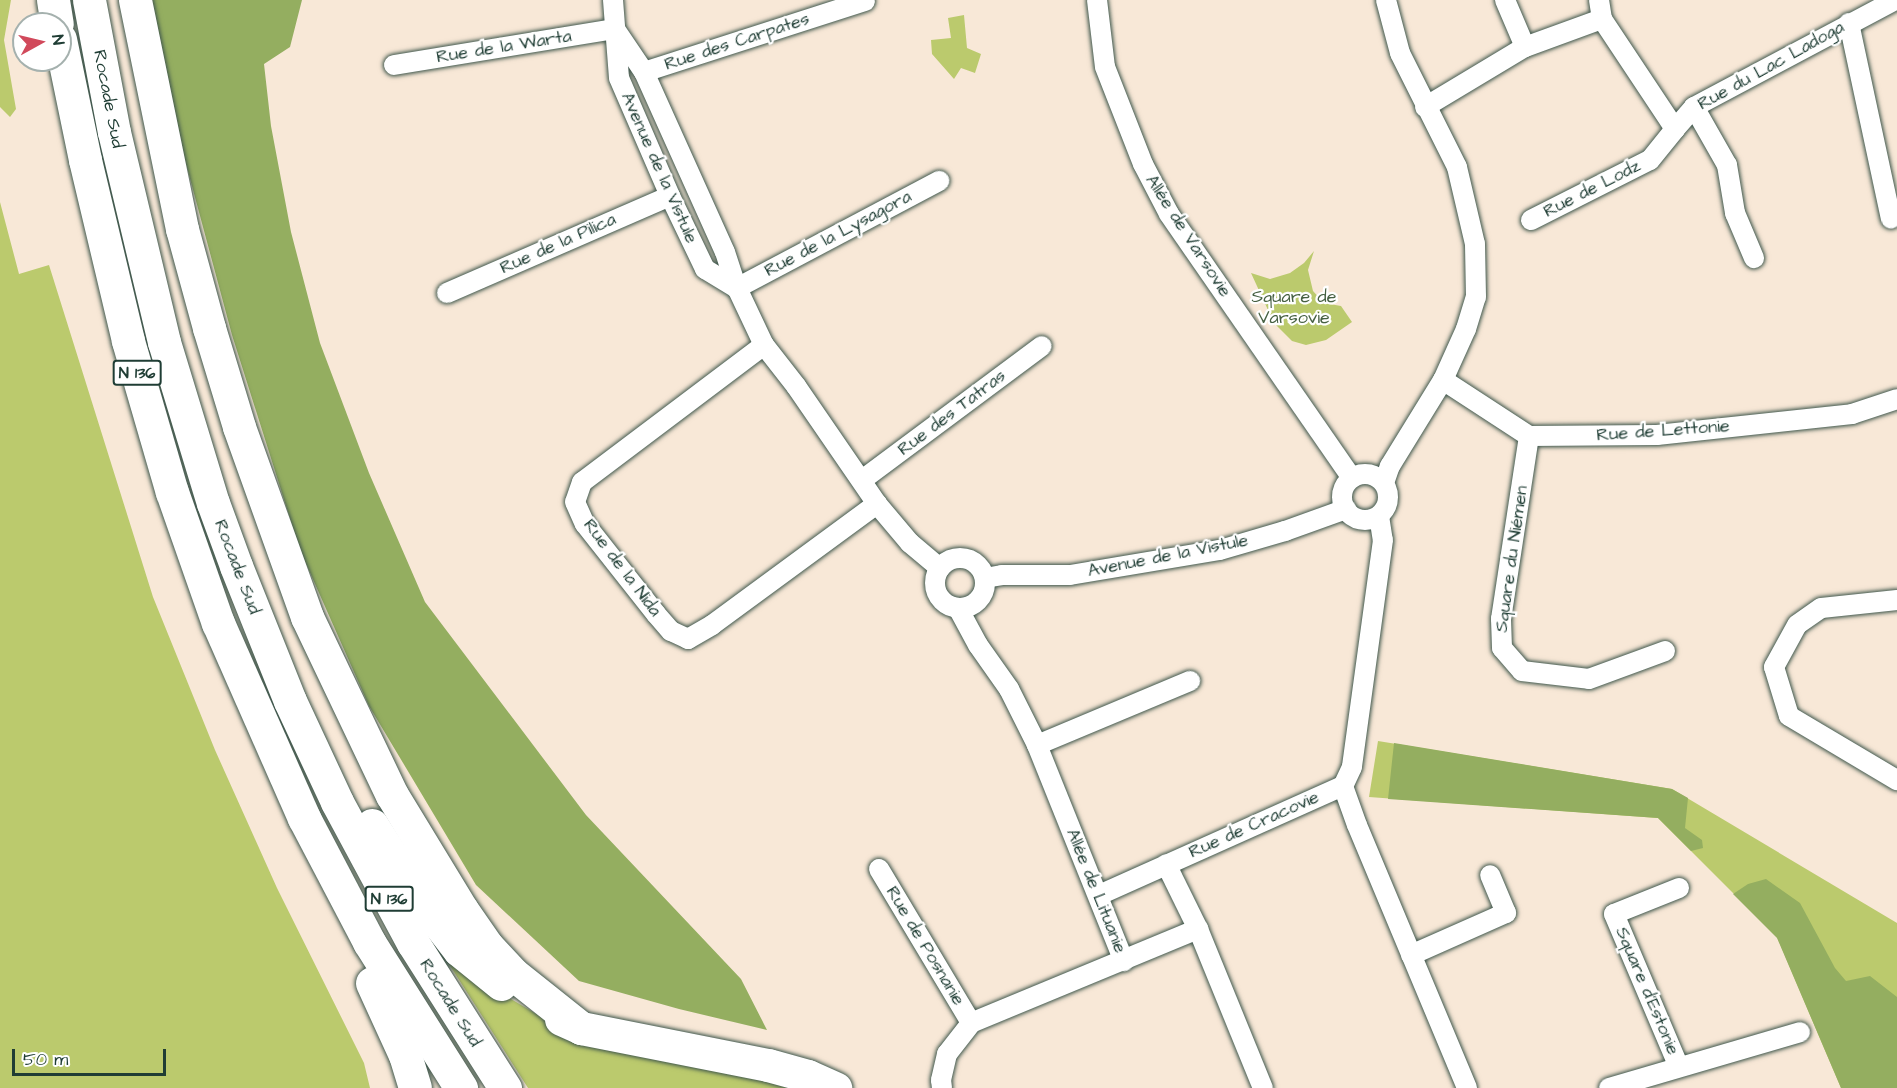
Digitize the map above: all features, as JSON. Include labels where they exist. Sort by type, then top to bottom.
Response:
[{"type":"highway","name":"Rocade Sud","points":[[89,0],[114,132],[164,342],[213,503],[290,701],[370,866],[471,1039],[505,1088]]},
{"type":"highway","points":[[135,0],[182,229],[209,328],[239,427],[307,617],[392,795],[462,910],[487,946],[513,974],[581,1028]]},
{"type":"highway","name":"Rocade Sud","points":[[67,72],[128,341],[191,548],[218,623],[304,818],[369,942],[461,1088]]},
{"type":"highway","points":[[290,701],[320,728],[390,855],[459,950],[490,976],[523,999],[581,1028],[768,1065],[808,1076],[835,1088]]},
{"type":"highway","points":[[369,942],[372,983],[405,1055],[415,1088]]},
{"type":"street","name":"Avenue de la Vistule","points":[[614,0],[620,78],[670,196],[705,269],[737,288]]},
{"type":"street","name":"Allée de Varsovie","points":[[1097,0],[1105,68],[1143,164],[1169,214],[1352,478]]},
{"type":"street","points":[[1384,483],[1390,466],[1443,380],[1466,329],[1476,297],[1475,244],[1457,167],[1400,53],[1386,0]]},
{"type":"street","points":[[1505,0],[1525,46]]},
{"type":"street","name":"Rue du Lac Ladoga","points":[[1675,129],[1694,107],[1894,0]]},
{"type":"street","name":"Rue des Carpates","points":[[644,72],[865,1]]},
{"type":"street","points":[[1425,107],[1525,46],[1601,10],[1675,129]]},
{"type":"street","points":[[1849,23],[1891,219]]},
{"type":"street","name":"Avenue de la Vistule","points":[[615,29],[644,72],[764,345],[862,480],[876,504],[910,543],[940,568]]},
{"type":"street","name":"Rue de la Warta","points":[[394,65],[615,29]]},
{"type":"street","points":[[1694,107],[1727,165],[1735,213],[1754,258]]},
{"type":"street","name":"Rue de Lodz","points":[[1531,220],[1650,160],[1675,129]]},
{"type":"street","name":"Rue de la Lysagora","points":[[737,288],[939,181]]},
{"type":"street","name":"Rue de la Pilica","points":[[447,293],[670,196]]},
{"type":"street","name":"Rue de la Nida","points":[[764,345],[582,482],[574,502],[585,524],[671,631],[688,639],[712,625],[876,504]]},
{"type":"street","name":"Rue des Tatras","points":[[862,480],[1042,346]]},
{"type":"street","points":[[1443,380],[1529,436]]},
{"type":"street","name":"Rue de Lettonie","points":[[1529,436],[1657,435],[1852,414],[1897,399]]},
{"type":"street","name":"Square du Niémen","points":[[1529,436],[1501,619],[1502,648],[1522,671],[1588,679],[1665,651]]},
{"type":"street","points":[[1358,475],[1373,475],[1384,483],[1388,490],[1388,504],[1379,516],[1365,520],[1351,515],[1346,509],[1342,496],[1352,478],[1358,475]]},
{"type":"street","name":"Avenue de la Vistule","points":[[985,578],[1070,575],[1220,550],[1285,531],[1346,509]]},
{"type":"street","points":[[1379,516],[1383,540],[1352,767],[1343,786],[1467,1088]]},
{"type":"street","points":[[964,558],[977,564],[985,578],[986,586],[979,600],[973,605],[958,608],[943,602],[938,596],[935,579],[940,568],[949,560],[964,558]]},
{"type":"street","points":[[1897,600],[1821,608],[1797,625],[1774,667],[1788,716],[1897,780]]},
{"type":"street","name":"Allée de Lituanie","points":[[958,608],[978,645],[1009,689],[1037,745],[1124,961],[971,1023]]},
{"type":"street","points":[[1037,745],[1190,681]]},
{"type":"street","name":"Rue de Cracovie","points":[[1099,895],[1343,786]]},
{"type":"street","points":[[1166,864],[1198,929],[1263,1088]]},
{"type":"street","name":"Rue de Posnanie","points":[[879,869],[971,1023]]},
{"type":"street","points":[[1411,955],[1506,913],[1490,875]]},
{"type":"street","name":"Square d'Estonie","points":[[1679,888],[1614,914],[1679,1067]]},
{"type":"street","points":[[1124,961],[1198,929]]},
{"type":"street","points":[[942,1088],[940,1080],[947,1054],[971,1023]]},
{"type":"street","name":"Square d'Estonie","points":[[1609,1088],[1800,1032]]},
{"type":"green space","points":[[0,0],[11,0],[4,40],[16,109],[10,117],[0,107]]},
{"type":"green space","points":[[152,0],[302,0],[290,47],[264,64],[271,126],[291,232],[320,343],[369,473],[425,602],[586,815],[741,979],[767,1030],[679,1009],[579,981],[476,885],[369,706],[300,550],[232,335],[185,160]]},
{"type":"green space","points":[[964,15],[967,48],[981,54],[975,73],[961,68],[954,79],[932,54],[931,40],[951,38],[948,18]]},
{"type":"green space","points":[[0,202],[19,274],[49,265],[153,597],[215,750],[277,888],[364,1063],[370,1088],[0,1088]]},
{"type":"green space","name":"Square de Varsovie","points":[[1314,251],[1308,270],[1313,291],[1324,303],[1341,306],[1352,322],[1326,340],[1306,345],[1292,341],[1274,323],[1251,273],[1270,279],[1290,273],[1304,263]]},
{"type":"green space","points":[[1378,741],[1672,789],[1897,923],[1897,1088],[1841,1088],[1777,937],[1658,818],[1369,797]]},
{"type":"green space","points":[[1394,743],[1672,789],[1688,798],[1685,828],[1702,840],[1703,848],[1691,851],[1658,818],[1388,799]]},
{"type":"green space","points":[[1766,879],[1800,903],[1835,968],[1846,981],[1870,976],[1897,997],[1897,1088],[1841,1088],[1777,938],[1733,894],[1748,884]]},
{"type":"green space","points":[[447,961],[560,1028],[808,1088],[528,1088]]}]
